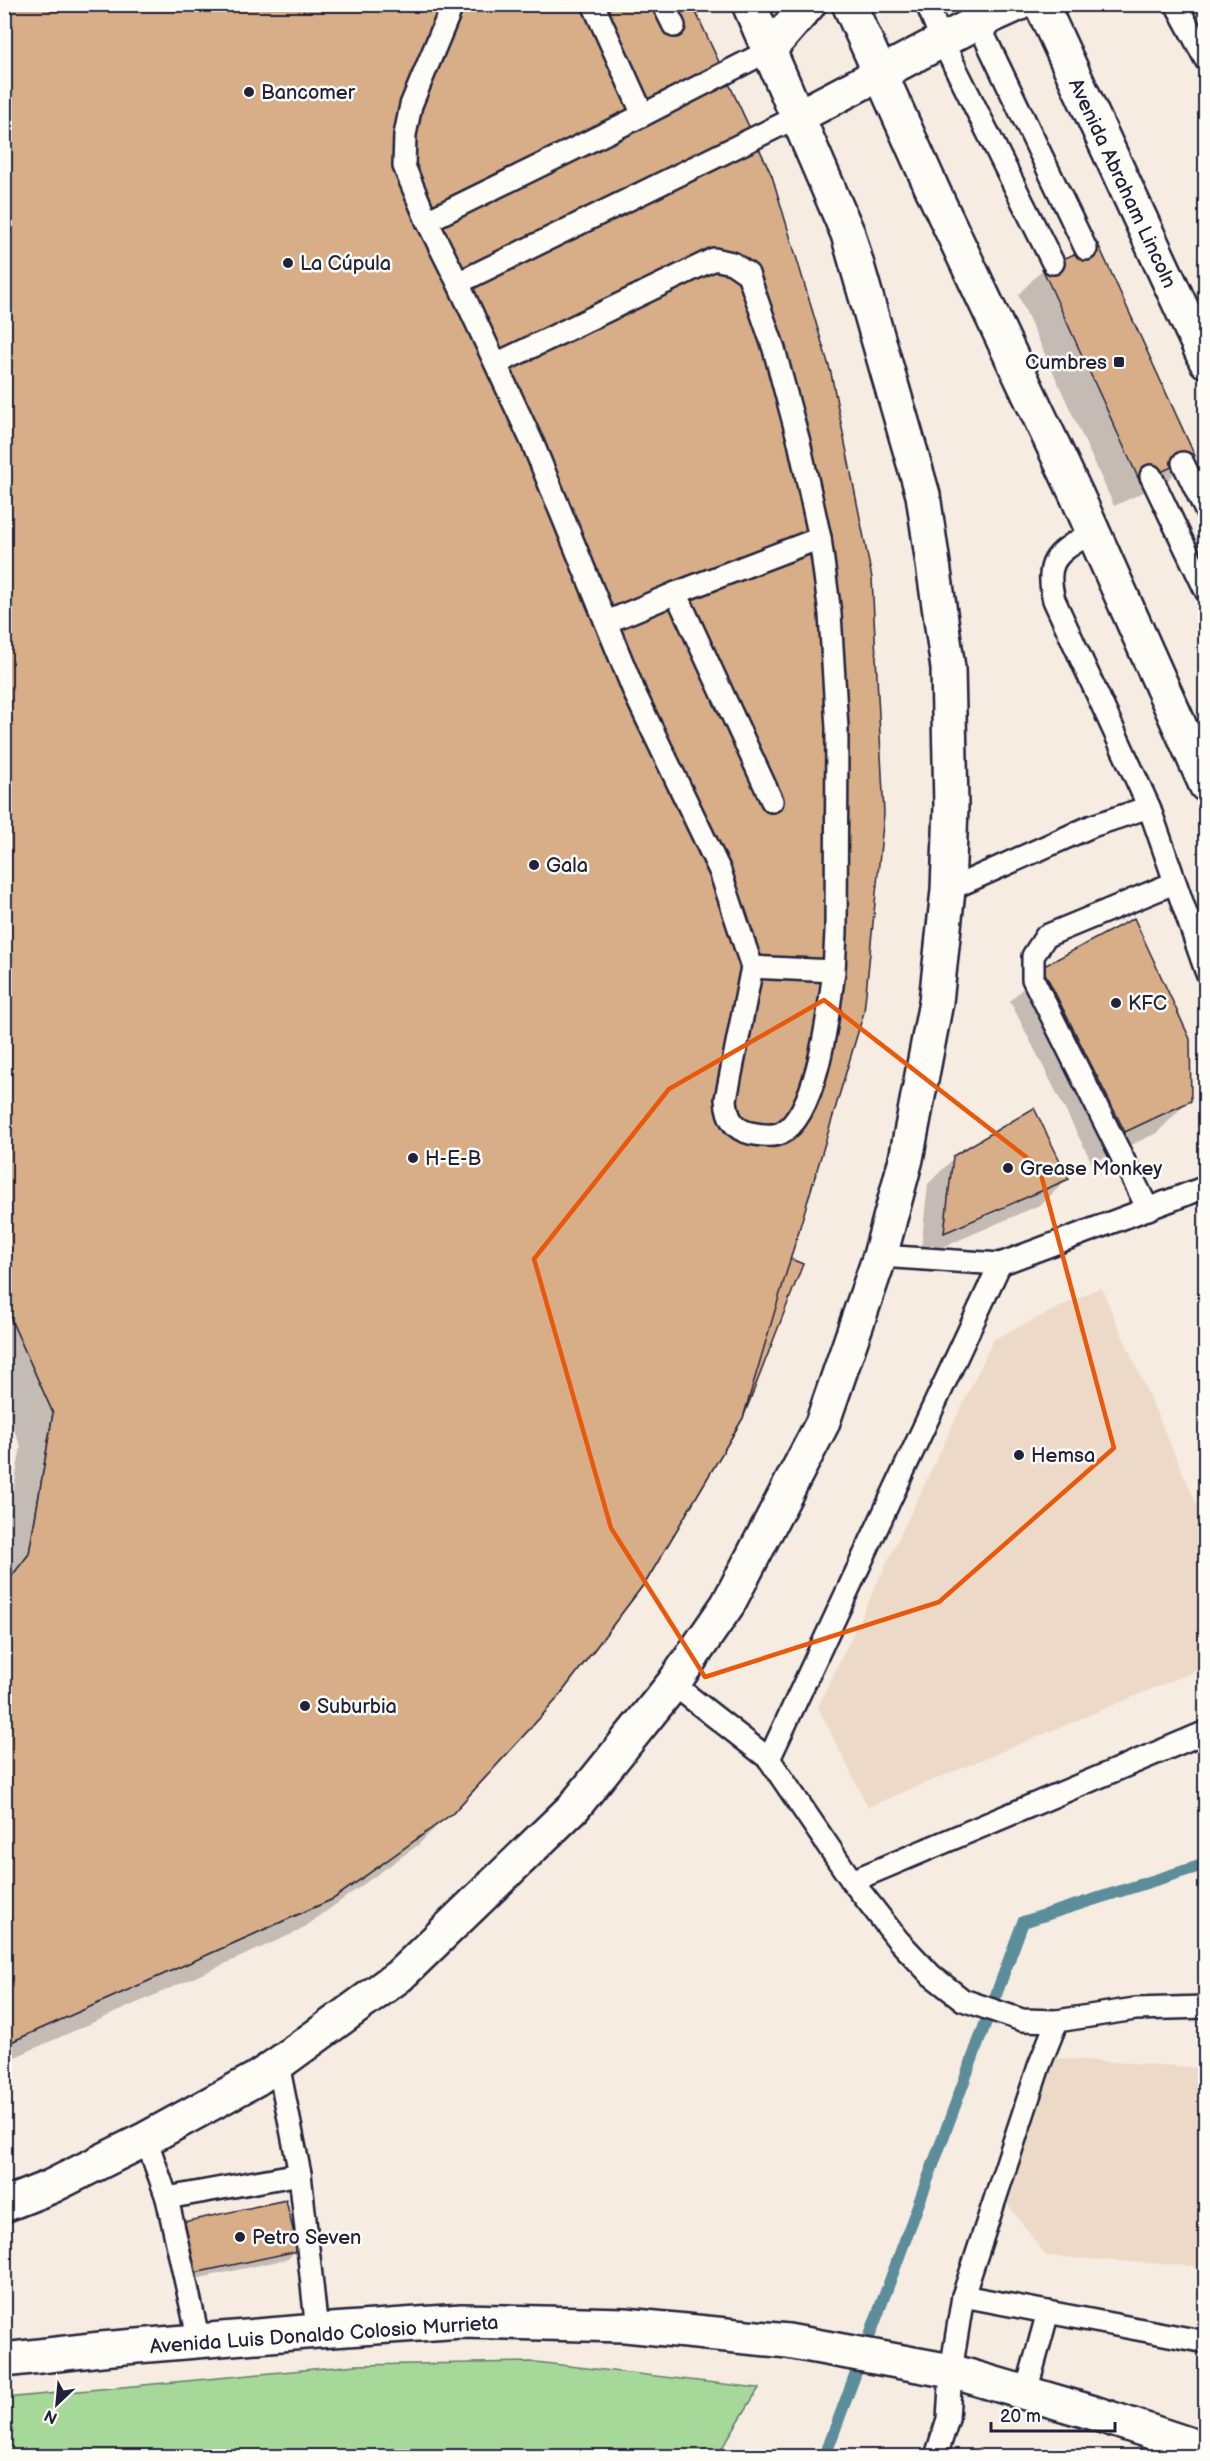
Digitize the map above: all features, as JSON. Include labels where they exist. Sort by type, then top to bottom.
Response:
[{"type":"main road","points":[[4,2205],[50,2187],[146,2139],[256,2079],[278,2064],[407,1968],[574,1807],[674,1684],[728,1604],[822,1424],[880,1256],[906,1159],[936,1002],[948,890],[951,806],[948,668],[923,495],[848,234],[749,4]]},
{"type":"main road","points":[[768,51],[809,4]]},
{"type":"main road","points":[[849,4],[1206,784]]},
{"type":"main road","points":[[799,116],[942,41],[972,14],[1018,4]]},
{"type":"main road","name":"Avenida Abraham Lincoln","points":[[1041,4],[1206,361]]},
{"type":"main road","name":"Avenida Luis Donaldo Colosio Murrieta","points":[[4,2360],[199,2341],[462,2321],[625,2325],[788,2340],[951,2370],[1206,2450]]},
{"type":"lane","points":[[453,4],[411,105],[405,135],[404,166],[427,221],[458,282],[533,444],[636,696],[720,871],[752,967],[726,1099],[727,1112],[733,1125],[746,1132],[762,1136],[780,1133],[794,1124],[803,1107],[818,1068],[827,1025],[836,932],[837,728],[830,614],[820,538],[799,442],[774,348],[748,274],[732,263],[714,259],[496,364]]},
{"type":"lane","points":[[593,4],[643,115]]},
{"type":"lane","points":[[663,4],[674,26]]},
{"type":"lane","points":[[927,4],[942,41],[1053,263]]},
{"type":"lane","points":[[1176,4],[1206,60]]},
{"type":"lane","points":[[972,14],[1086,249]]},
{"type":"lane","points":[[427,221],[768,51]]},
{"type":"lane","points":[[458,282],[799,116]]},
{"type":"lane","points":[[1183,463],[1206,511]]},
{"type":"lane","points":[[1151,476],[1206,591]]},
{"type":"lane","points":[[1092,532],[1060,552],[1049,581],[1054,600],[1149,807],[1206,971]]},
{"type":"lane","points":[[607,622],[820,538]]},
{"type":"lane","points":[[676,593],[772,801]]},
{"type":"lane","points":[[948,890],[1092,826],[1149,807]]},
{"type":"lane","points":[[1148,1209],[1033,979],[1033,956],[1046,936],[1174,884]]},
{"type":"lane","points":[[752,967],[834,971]]},
{"type":"lane","points":[[880,1256],[1000,1264],[1206,1187]]},
{"type":"lane","points":[[769,1759],[1000,1264]]},
{"type":"lane","points":[[674,1684],[769,1759],[852,1881],[911,1954],[932,1975],[963,2000],[1022,2020],[1056,2021],[1135,2009],[1206,2007]]},
{"type":"lane","points":[[852,1881],[1206,1732]]},
{"type":"lane","points":[[936,2457],[948,2419],[951,2370],[963,2296],[1056,2021]]},
{"type":"lane","points":[[278,2064],[300,2174],[317,2331]]},
{"type":"lane","points":[[146,2139],[167,2198],[199,2341]]},
{"type":"lane","points":[[167,2198],[300,2174]]},
{"type":"lane","points":[[963,2296],[1206,2342]]},
{"type":"lane","points":[[1026,2392],[1048,2312]]},
{"type":"highlighted area","points":[[824,1000],[1039,1167],[1114,1448],[939,1602],[705,1677],[611,1528],[534,1259],[669,1089]]},
{"type":"shaded area","points":[[1101,1287],[1205,1523],[1205,1667],[868,1807],[818,1707],[994,1339]]},
{"type":"shaded area","points":[[1055,2058],[1205,2068],[1205,2267],[1046,2256],[1007,2203]]},
{"type":"green space","points":[[535,2362],[759,2388],[717,2456],[5,2456],[5,2398],[356,2365]]},
{"type":"building","name":"H-E-B","points":[[4,4],[364,4],[314,147],[687,968],[610,1186],[803,1264],[743,1418],[647,1580],[556,1700],[453,1813],[333,1899],[4,2045],[4,1586],[29,1554],[53,1413],[14,1326],[56,1307],[4,1191]]},
{"type":"building","name":"H-E-B","points":[[4,4],[692,4],[772,176],[831,373],[872,578],[884,814],[864,1012],[743,1418],[647,1580],[556,1700],[453,1813],[333,1899],[4,2045],[4,1586],[29,1554],[53,1413],[4,1304]]},
{"type":"building","name":"Cumbres","points":[[1098,244],[1195,456],[1140,482],[1042,268]]},
{"type":"building","name":"KFC","points":[[1134,918],[1190,1039],[1191,1101],[1125,1132],[1042,967]]},
{"type":"building","name":"Grease Monkey","points":[[1034,1108],[1069,1179],[944,1233],[953,1156]]},
{"type":"building","name":"Petro Seven","points":[[286,2200],[298,2251],[194,2273],[183,2222]]},
{"type":"waterway","points":[[825,2456],[1023,1922],[1206,1864]]},
{"type":"place","name":"Bancomer","points":[[249,92]]},
{"type":"place","name":"La Cúpula","points":[[288,263]]},
{"type":"place","name":"Cumbres","points":[[1119,362]]},
{"type":"place","name":"Gala","points":[[534,865]]},
{"type":"place","name":"KFC","points":[[1116,1003]]},
{"type":"place","name":"H-E-B","points":[[413,1158]]},
{"type":"place","name":"Grease Monkey","points":[[1008,1168]]},
{"type":"place","name":"Hemsa","points":[[1019,1455]]},
{"type":"place","name":"Suburbia","points":[[305,1706]]},
{"type":"place","name":"Petro Seven","points":[[240,2237]]}]
